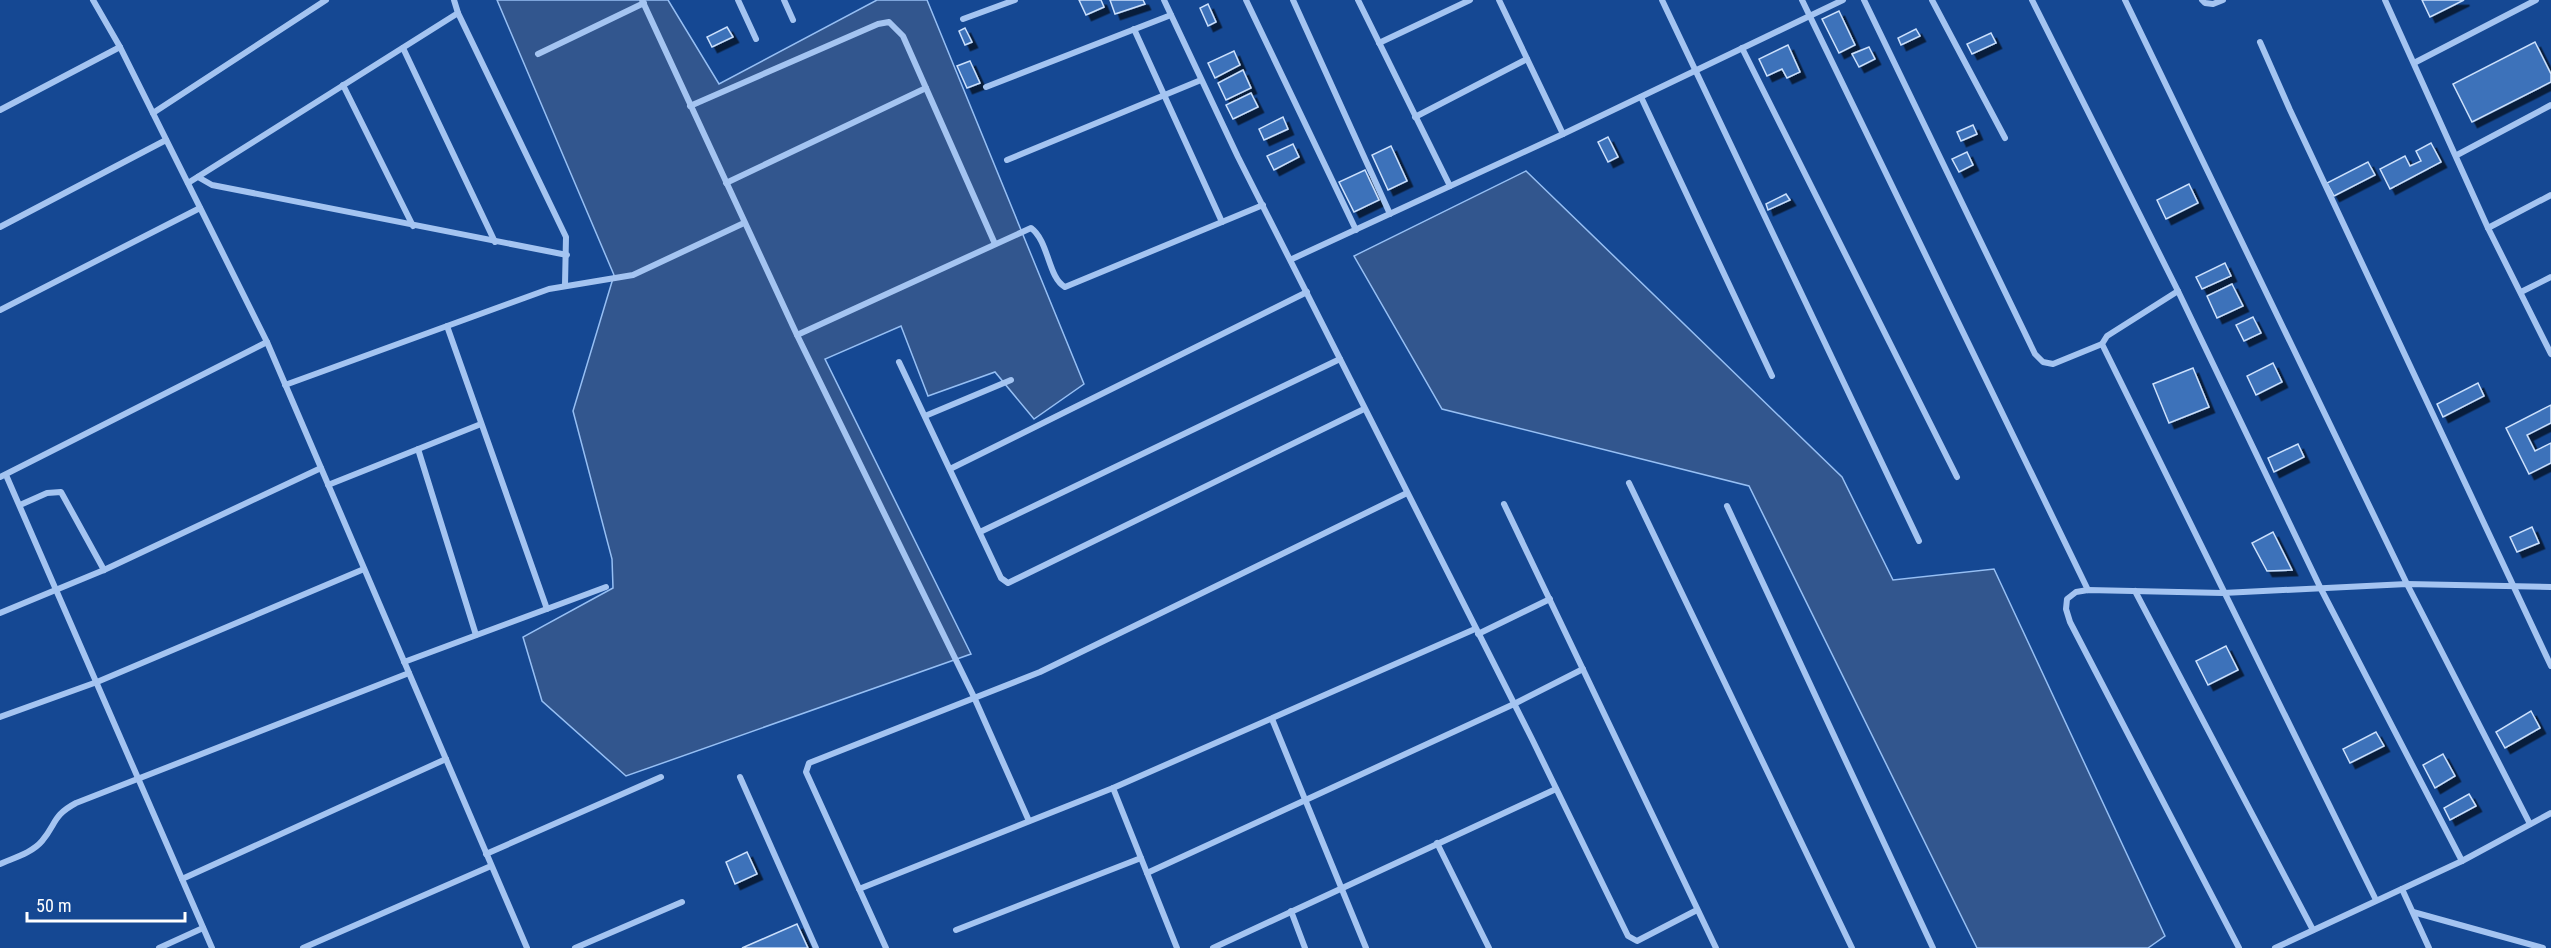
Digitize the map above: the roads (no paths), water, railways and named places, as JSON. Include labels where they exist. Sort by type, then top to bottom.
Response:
[{"type":"street","points":[[93,0],[120,47],[267,342],[527,948]]},
{"type":"street","points":[[153,112],[326,0]]},
{"type":"street","points":[[454,0],[458,13],[566,237],[565,285]]},
{"type":"street","points":[[738,0],[756,39]]},
{"type":"street","points":[[784,0],[793,20]]},
{"type":"street","points":[[963,19],[1015,0]]},
{"type":"street","points":[[1164,0],[1364,409],[1632,940],[1643,938],[1697,910]]},
{"type":"street","points":[[1246,0],[1356,231]]},
{"type":"street","points":[[1293,0],[1390,214]]},
{"type":"street","points":[[1358,0],[1450,186]]},
{"type":"street","points":[[1379,43],[1470,0]]},
{"type":"street","points":[[1499,0],[1563,134]]},
{"type":"street","points":[[1662,0],[1919,541]]},
{"type":"street","points":[[1802,0],[2088,590]]},
{"type":"street","points":[[1292,259],[1563,134],[1843,0]]},
{"type":"street","points":[[1864,0],[2035,354],[2043,363],[2053,364],[2102,344],[2107,336],[2178,291]]},
{"type":"street","points":[[1932,0],[2005,138]]},
{"type":"street","points":[[2032,0],[2178,291],[2321,589],[2462,861]]},
{"type":"street","points":[[2125,0],[2407,584],[2530,824]]},
{"type":"street","points":[[2202,0],[2213,4],[2223,0]]},
{"type":"street","points":[[2385,0],[2457,155],[2488,228],[2551,354]]},
{"type":"street","points":[[2414,63],[2536,0]]},
{"type":"street","points":[[538,54],[643,2],[796,334],[974,697],[1029,821]]},
{"type":"street","points":[[188,183],[458,13]]},
{"type":"street","points":[[986,87],[1171,15]]},
{"type":"street","points":[[690,106],[878,24],[889,22],[903,36],[996,244]]},
{"type":"street","points":[[1134,29],[1162,96],[1222,222]]},
{"type":"street","points":[[2260,42],[2289,110],[2551,666]]},
{"type":"street","points":[[0,110],[120,47]]},
{"type":"street","points":[[403,48],[495,242]]},
{"type":"street","points":[[1743,48],[1957,477]]},
{"type":"street","points":[[1415,117],[1527,59]]},
{"type":"street","points":[[1008,160],[1202,80]]},
{"type":"street","points":[[343,86],[413,226]]},
{"type":"street","points":[[726,183],[926,88]]},
{"type":"street","points":[[1641,97],[1772,376]]},
{"type":"street","points":[[2457,155],[2551,105]]},
{"type":"street","points":[[0,227],[166,140]]},
{"type":"street","points":[[198,177],[212,185],[567,255]]},
{"type":"street","points":[[2488,228],[2551,195]]},
{"type":"street","points":[[796,334],[1031,228],[1040,237],[1060,284],[1065,286],[1263,205]]},
{"type":"street","points":[[0,310],[200,208]]},
{"type":"street","points":[[285,385],[565,285],[633,275],[744,223]]},
{"type":"street","points":[[2522,292],[2551,276]]},
{"type":"street","points":[[950,469],[1307,292]]},
{"type":"street","points":[[447,326],[547,609]]},
{"type":"street","points":[[212,948],[20,505],[3,476],[267,342]]},
{"type":"street","points":[[2102,344],[2376,900]]},
{"type":"street","points":[[980,532],[1340,359]]},
{"type":"street","points":[[899,362],[1004,582],[1014,582],[1364,409]]},
{"type":"street","points":[[925,416],[1011,380]]},
{"type":"street","points":[[328,485],[481,424]]},
{"type":"street","points":[[418,449],[476,635]]},
{"type":"street","points":[[0,613],[55,588],[104,570],[321,468]]},
{"type":"street","points":[[1629,483],[1852,948]]},
{"type":"street","points":[[20,505],[47,493],[61,492],[104,570]]},
{"type":"street","points":[[886,948],[806,767],[816,760],[1040,672],[1407,493]]},
{"type":"street","points":[[1504,504],[1716,948]]},
{"type":"street","points":[[1727,506],[1933,948]]},
{"type":"street","points":[[0,717],[97,682],[364,569]]},
{"type":"street","points":[[2239,948],[2070,622],[2066,609],[2067,599],[2076,592],[2088,590],[2223,592],[2407,584],[2551,586]]},
{"type":"street","points":[[404,662],[606,587]]},
{"type":"street","points":[[2135,591],[2313,930]]},
{"type":"street","points":[[859,889],[1113,788],[1550,599]]},
{"type":"street","points":[[1147,873],[1514,704],[1583,669]]},
{"type":"street","points":[[0,864],[32,849],[42,841],[54,818],[65,810],[409,673]]},
{"type":"street","points":[[1272,719],[1366,948]]},
{"type":"street","points":[[182,879],[446,759]]},
{"type":"street","points":[[486,854],[661,777]]},
{"type":"street","points":[[740,777],[816,948]]},
{"type":"street","points":[[1113,788],[1177,948]]},
{"type":"street","points":[[1213,948],[1556,789]]},
{"type":"street","points":[[2275,948],[2462,861],[2551,813]]},
{"type":"street","points":[[1437,843],[1489,948]]},
{"type":"street","points":[[956,930],[1141,858]]},
{"type":"street","points":[[303,948],[491,867]]},
{"type":"street","points":[[2402,889],[2429,948]]},
{"type":"street","points":[[574,948],[682,902]]},
{"type":"street","points":[[1291,911],[1305,948]]},
{"type":"street","points":[[2413,912],[2543,948]]},
{"type":"street","points":[[159,948],[203,928]]},
{"type":"water","points":[[497,0],[668,0],[719,84],[877,0],[927,0],[1084,384],[1034,419],[995,372],[928,396],[901,326],[825,359],[971,654],[626,776],[542,701],[523,637],[613,588],[612,559],[573,411],[614,275]]},
{"type":"water","points":[[1526,171],[1842,477],[1893,580],[1994,569],[2165,936],[2148,948],[1977,948],[1749,486],[1442,409],[1354,256]]}]
